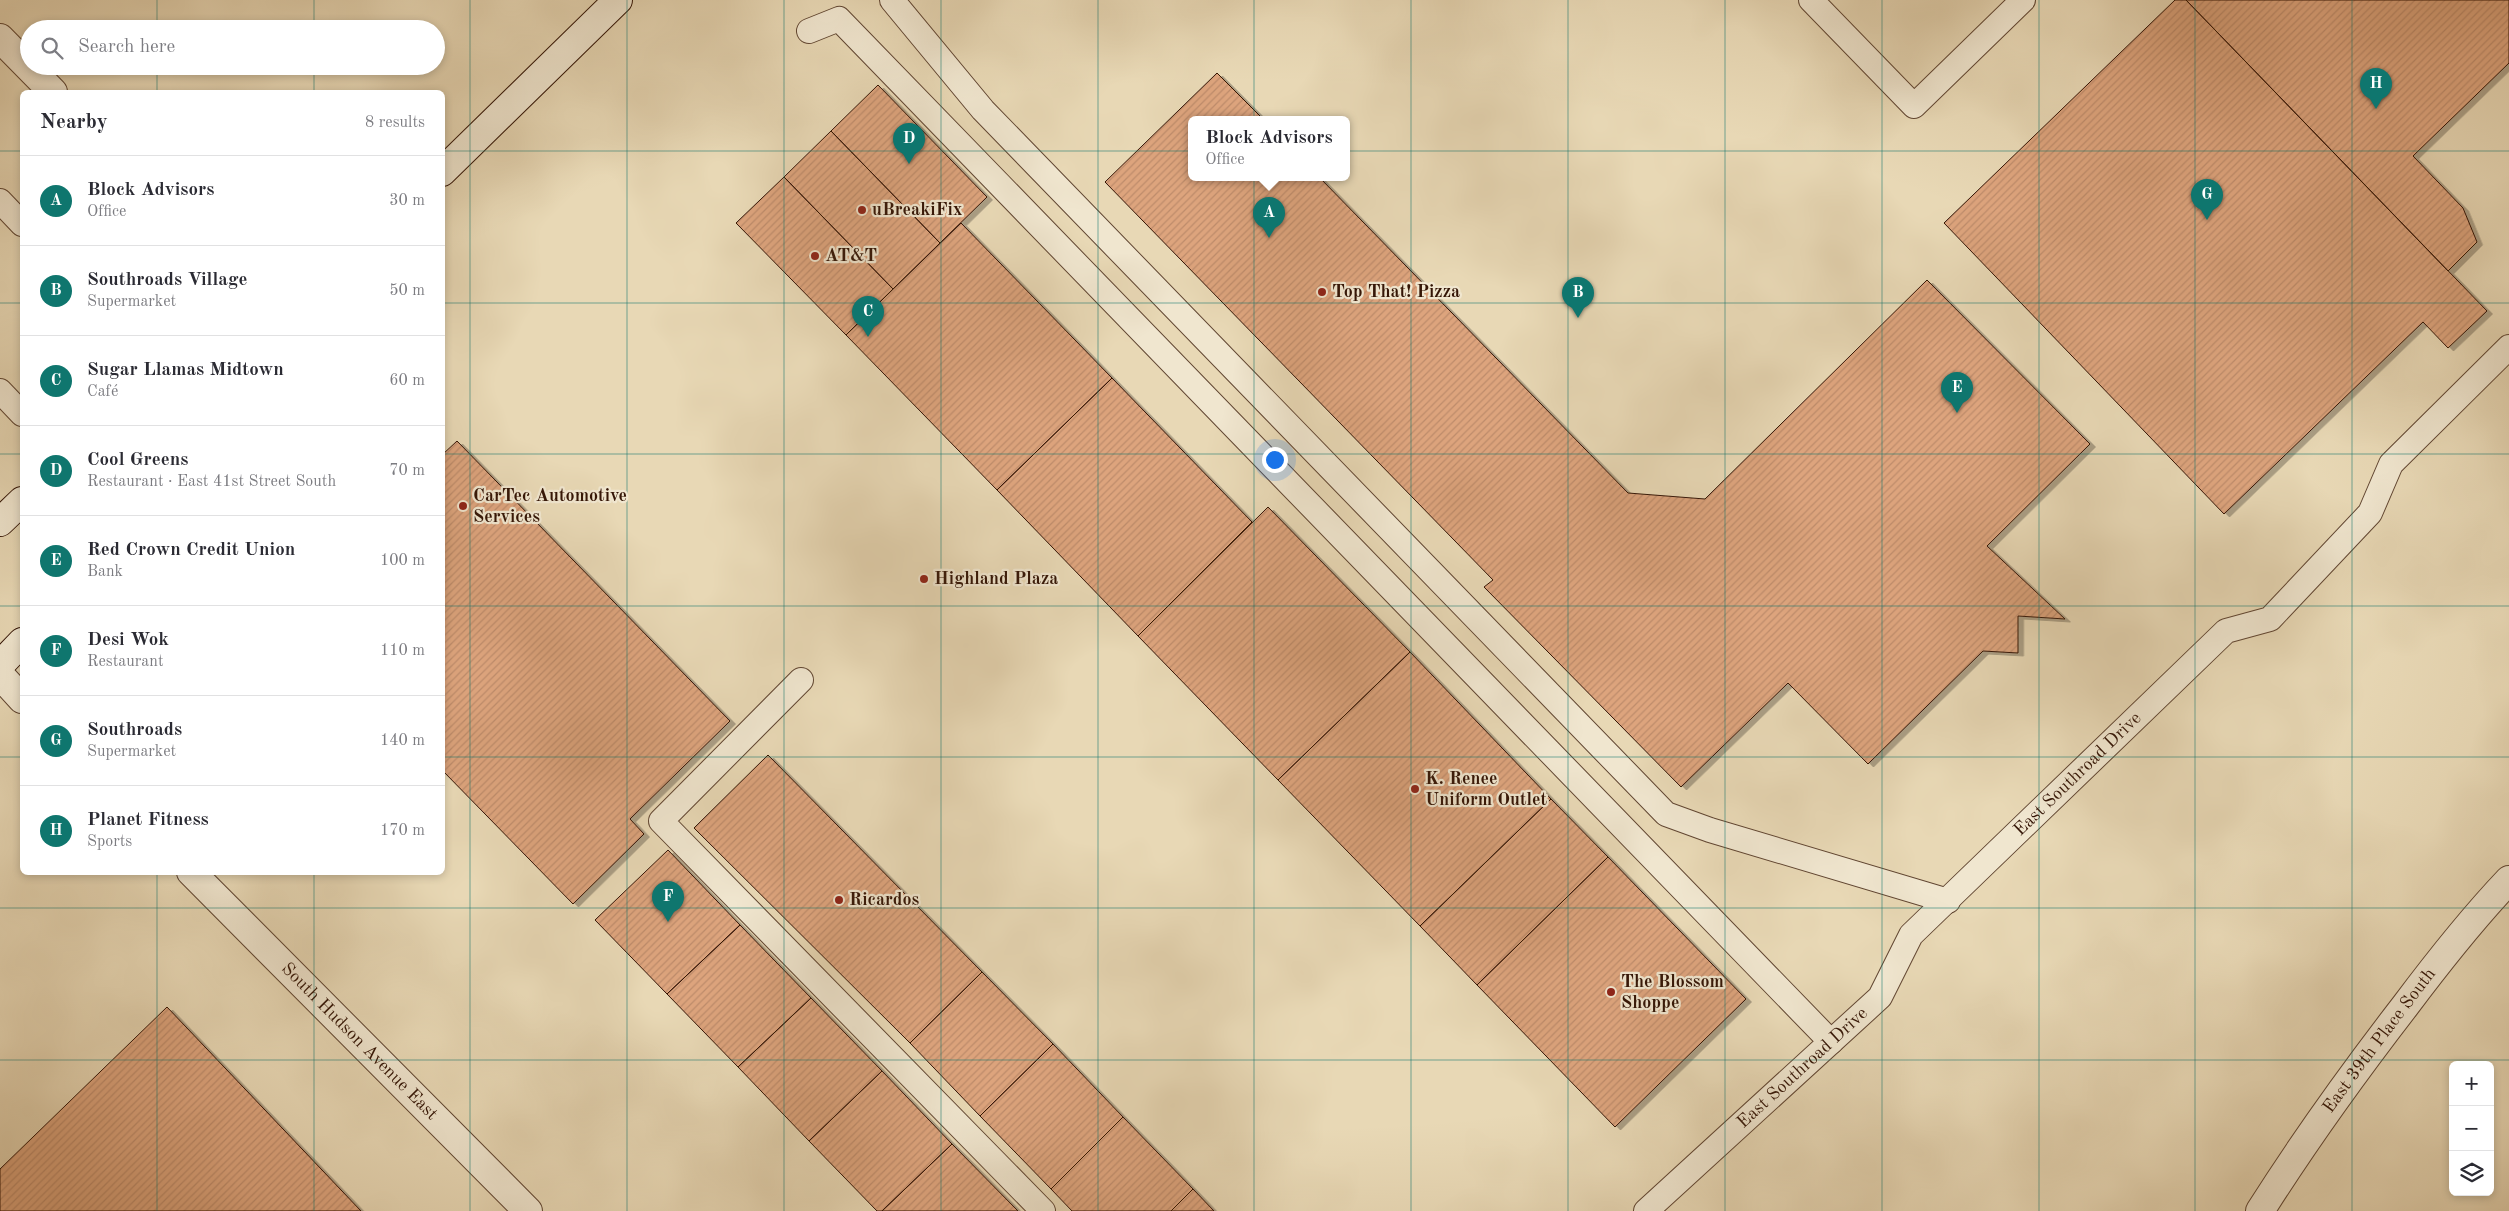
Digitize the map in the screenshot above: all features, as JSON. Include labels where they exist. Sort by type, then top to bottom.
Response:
[{"type":"street","points":[[445,169],[618,0]]},
{"type":"street","points":[[0,38],[20,58]]},
{"type":"street","points":[[36,75],[51,90]]},
{"type":"street","points":[[0,522],[20,503]]},
{"type":"street","points":[[0,665],[20,644]]},
{"type":"street","points":[[0,675],[20,697]]},
{"type":"street","name":"South Hudson Avenue East","points":[[194,875],[528,1211]]},
{"type":"street","name":"East 39th Place South","points":[[2260,1211],[2291,1162],[2377,1042],[2472,919],[2509,880]]},
{"type":"lane","points":[[892,0],[983,110],[1666,814],[1710,830],[1948,901]]},
{"type":"lane","points":[[1811,0],[1914,106],[2024,0]]},
{"type":"lane","points":[[810,31],[839,19],[1831,1042]]},
{"type":"lane","name":"East Southroad Drive","points":[[1646,1211],[1880,998],[1911,935],[2226,631],[2270,618],[2370,512],[2391,464],[2509,347]]},
{"type":"lane","points":[[0,392],[20,412]]},
{"type":"lane","points":[[801,680],[661,821],[1043,1211]]},
{"type":"building","points":[[2175,0],[2186,0],[2487,311],[2448,348],[2423,322],[2224,514],[1944,223]]},
{"type":"building","points":[[2186,0],[2509,0],[2509,63],[2413,156],[2463,208],[2477,242],[2448,271]]},
{"type":"building","points":[[1217,73],[1260,116],[1188,116],[1188,181],[1323,181],[1628,493],[1705,499],[1927,280],[2090,444],[1987,546],[2065,619],[2018,616],[2018,653],[1983,651],[1868,764],[1788,683],[1681,787],[1484,587],[1493,580],[1105,182]]},
{"type":"building","points":[[878,85],[987,197],[940,243],[831,131]]},
{"type":"building","name":"uBreakiFix","points":[[831,131],[940,243],[893,289],[784,177]]},
{"type":"building","name":"AT&T","points":[[784,177],[893,289],[846,335],[736,223]]},
{"type":"building","points":[[961,223],[1112,378],[997,490],[846,335]]},
{"type":"building","points":[[1112,378],[1252,522],[1138,636],[997,490]]},
{"type":"building","points":[[457,441],[730,721],[630,819],[644,834],[573,904],[445,773],[445,452]]},
{"type":"building","points":[[1268,507],[1410,652],[1278,780],[1138,636]]},
{"type":"building","name":"K. Renee Uniform Outlet","points":[[1410,652],[1551,799],[1420,926],[1278,780]]},
{"type":"building","name":"Ricardos","points":[[768,755],[982,972],[910,1043],[694,828]]},
{"type":"building","points":[[1551,799],[1608,857],[1477,985],[1420,926]]},
{"type":"building","points":[[668,850],[740,925],[667,994],[595,920]]},
{"type":"building","name":"The Blossom Shoppe","points":[[1608,857],[1746,999],[1615,1127],[1477,985]]},
{"type":"building","points":[[740,925],[811,998],[738,1067],[667,994]]},
{"type":"building","points":[[982,972],[1053,1044],[980,1116],[910,1043]]},
{"type":"building","points":[[811,998],[882,1071],[809,1141],[738,1067]]},
{"type":"building","points":[[167,1007],[361,1211],[0,1211],[0,1169]]},
{"type":"building","points":[[1053,1044],[1123,1117],[1051,1189],[980,1116]]},
{"type":"building","points":[[882,1071],[952,1144],[882,1211],[877,1211],[809,1141]]},
{"type":"building","points":[[1123,1117],[1193,1189],[1171,1211],[1072,1211],[1051,1189]]},
{"type":"building","points":[[952,1144],[1018,1211],[882,1211]]},
{"type":"building","points":[[1193,1189],[1214,1211],[1171,1211]]},
{"type":"place","name":"Planet Fitness","points":[[2376,109]]},
{"type":"place","name":"Cool Greens","points":[[909,164]]},
{"type":"place","name":"uBreakiFix","points":[[862,210]]},
{"type":"place","name":"Southroads","points":[[2207,220]]},
{"type":"place","name":"Block Advisors","points":[[1269,238]]},
{"type":"place","name":"AT&T","points":[[815,256]]},
{"type":"place","name":"Top That! Pizza","points":[[1322,292]]},
{"type":"place","name":"Southroads Village","points":[[1578,318]]},
{"type":"place","name":"Sugar Llamas Midtown","points":[[868,337]]},
{"type":"place","name":"Red Crown Credit Union","points":[[1957,413]]},
{"type":"place","name":"CarTec Automotive Services","points":[[463,506]]},
{"type":"place","name":"Highland Plaza","points":[[924,579]]},
{"type":"place","name":"K. Renee Uniform Outlet","points":[[1415,789]]},
{"type":"place","name":"Ricardos","points":[[839,900]]},
{"type":"place","name":"Desi Wok","points":[[668,922]]},
{"type":"place","name":"The Blossom Shoppe","points":[[1611,992]]}]
